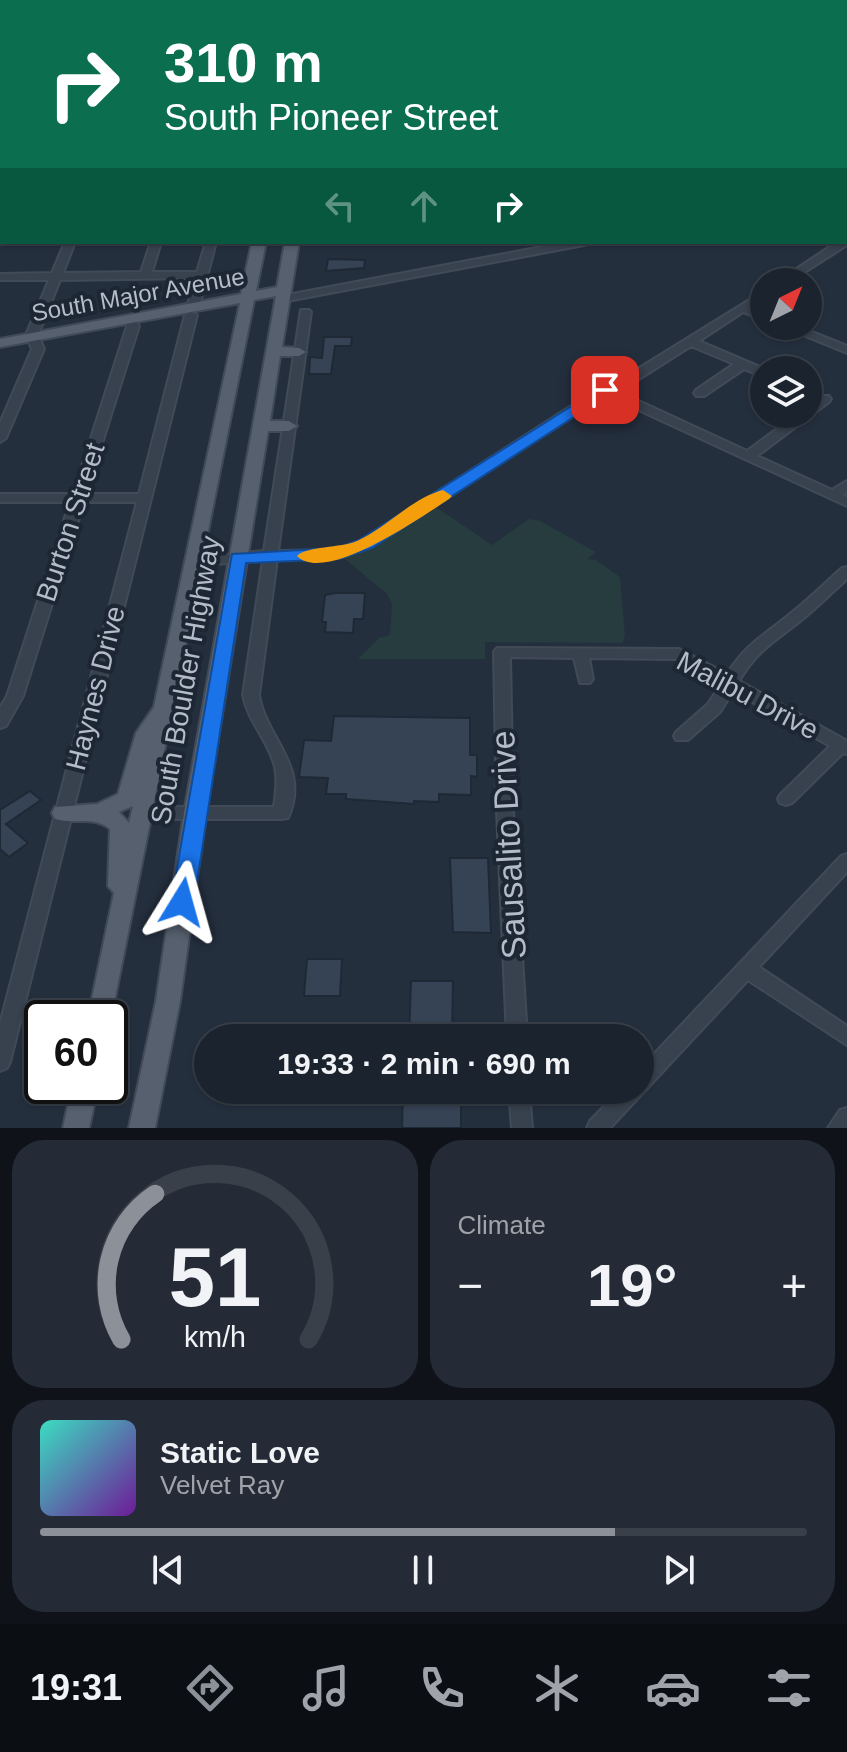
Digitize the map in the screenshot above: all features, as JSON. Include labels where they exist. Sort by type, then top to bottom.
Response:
[{"type":"main road","name":"South Boulder Highway","points":[[104,1000],[259,244]]},
{"type":"main road","name":"South Boulder Highway","points":[[142,1128],[168,1001],[195,813],[292,244]]},
{"type":"main road","name":"South Major Avenue","points":[[0,351],[33,341],[283,294]]},
{"type":"main road","name":"South Major Avenue","points":[[0,343],[33,341]]},
{"type":"main road","points":[[273,351],[299,352]]},
{"type":"main road","points":[[261,426],[289,426]]},
{"type":"main road","points":[[63,813],[100,812],[127,799],[146,733],[164,707]]},
{"type":"main road","points":[[100,812],[118,822],[121,829],[120,921]]},
{"type":"main road","points":[[76,1128],[81,1104]]},
{"type":"street","points":[[0,438],[38,349],[33,341],[69,244]]},
{"type":"street","points":[[145,276],[155,244]]},
{"type":"street","name":"Haynes Drive","points":[[0,1062],[210,244]]},
{"type":"street","points":[[804,268],[841,244]]},
{"type":"street","points":[[283,294],[541,245]]},
{"type":"street","points":[[0,277],[202,275]]},
{"type":"street","points":[[194,562],[269,555],[339,554],[366,544],[605,390],[624,383],[750,303]]},
{"type":"street","points":[[742,308],[750,311]]},
{"type":"street","points":[[143,813],[282,813],[285,778],[281,760],[252,711],[251,695],[305,312]]},
{"type":"street","name":"Burton Street","points":[[0,722],[15,696],[131,323]]},
{"type":"street","points":[[822,340],[847,350]]},
{"type":"street","points":[[690,341],[750,367]]},
{"type":"street","points":[[700,393],[743,364]]},
{"type":"street","points":[[605,390],[841,498],[847,485]]},
{"type":"street","points":[[749,456],[787,428]]},
{"type":"street","points":[[0,498],[143,498]]},
{"type":"street","points":[[682,736],[714,708],[746,657],[759,644],[795,618],[847,571]]},
{"type":"street","name":"Malibu Drive","points":[[502,652],[679,654],[844,746]]},
{"type":"street","name":"Sausalito Drive","points":[[502,652],[504,796],[516,1024]]},
{"type":"street","points":[[581,652],[585,679]]},
{"type":"street","points":[[786,799],[844,746]]},
{"type":"street","points":[[654,1068],[847,861]]},
{"type":"street","points":[[747,969],[847,1037]]},
{"type":"street","points":[[520,1104],[522,1128]]},
{"type":"street","points":[[597,1128],[620,1104]]},
{"type":"street","points":[[838,1128],[847,1117]]},
{"type":"green space","points":[[431,504],[492,545],[529,519],[540,521],[596,552],[587,559],[596,560],[620,577],[625,636],[622,643],[485,642],[485,659],[358,659],[379,638],[390,635],[392,604],[387,594],[339,554]]},
{"type":"building","points":[[328,259],[365,260],[364,268],[326,271]]},
{"type":"building","points":[[324,337],[352,337],[351,346],[335,346],[331,374],[309,374],[310,357],[322,358]]},
{"type":"building","points":[[365,593],[363,619],[354,619],[353,633],[325,632],[326,622],[322,622],[325,595]]},
{"type":"building","points":[[334,716],[470,718],[470,755],[477,755],[477,777],[471,776],[471,795],[439,794],[439,802],[414,801],[414,804],[346,799],[346,794],[326,794],[328,778],[299,777],[304,740],[331,741]]},
{"type":"building","points":[[30,791],[41,800],[6,824],[28,843],[9,857],[0,849],[0,810]]},
{"type":"building","points":[[450,858],[488,858],[491,933],[453,932]]},
{"type":"building","points":[[307,959],[342,959],[340,996],[304,996]]},
{"type":"building","points":[[411,981],[453,981],[452,1024],[409,1024]]},
{"type":"building","points":[[403,1104],[461,1104],[461,1128],[402,1128]]},
{"type":"slow traffic","points":[[306,556],[339,554],[366,544],[443,496]]},
{"type":"route","points":[[182,902],[238,558],[339,554],[366,544],[605,390]]}]
